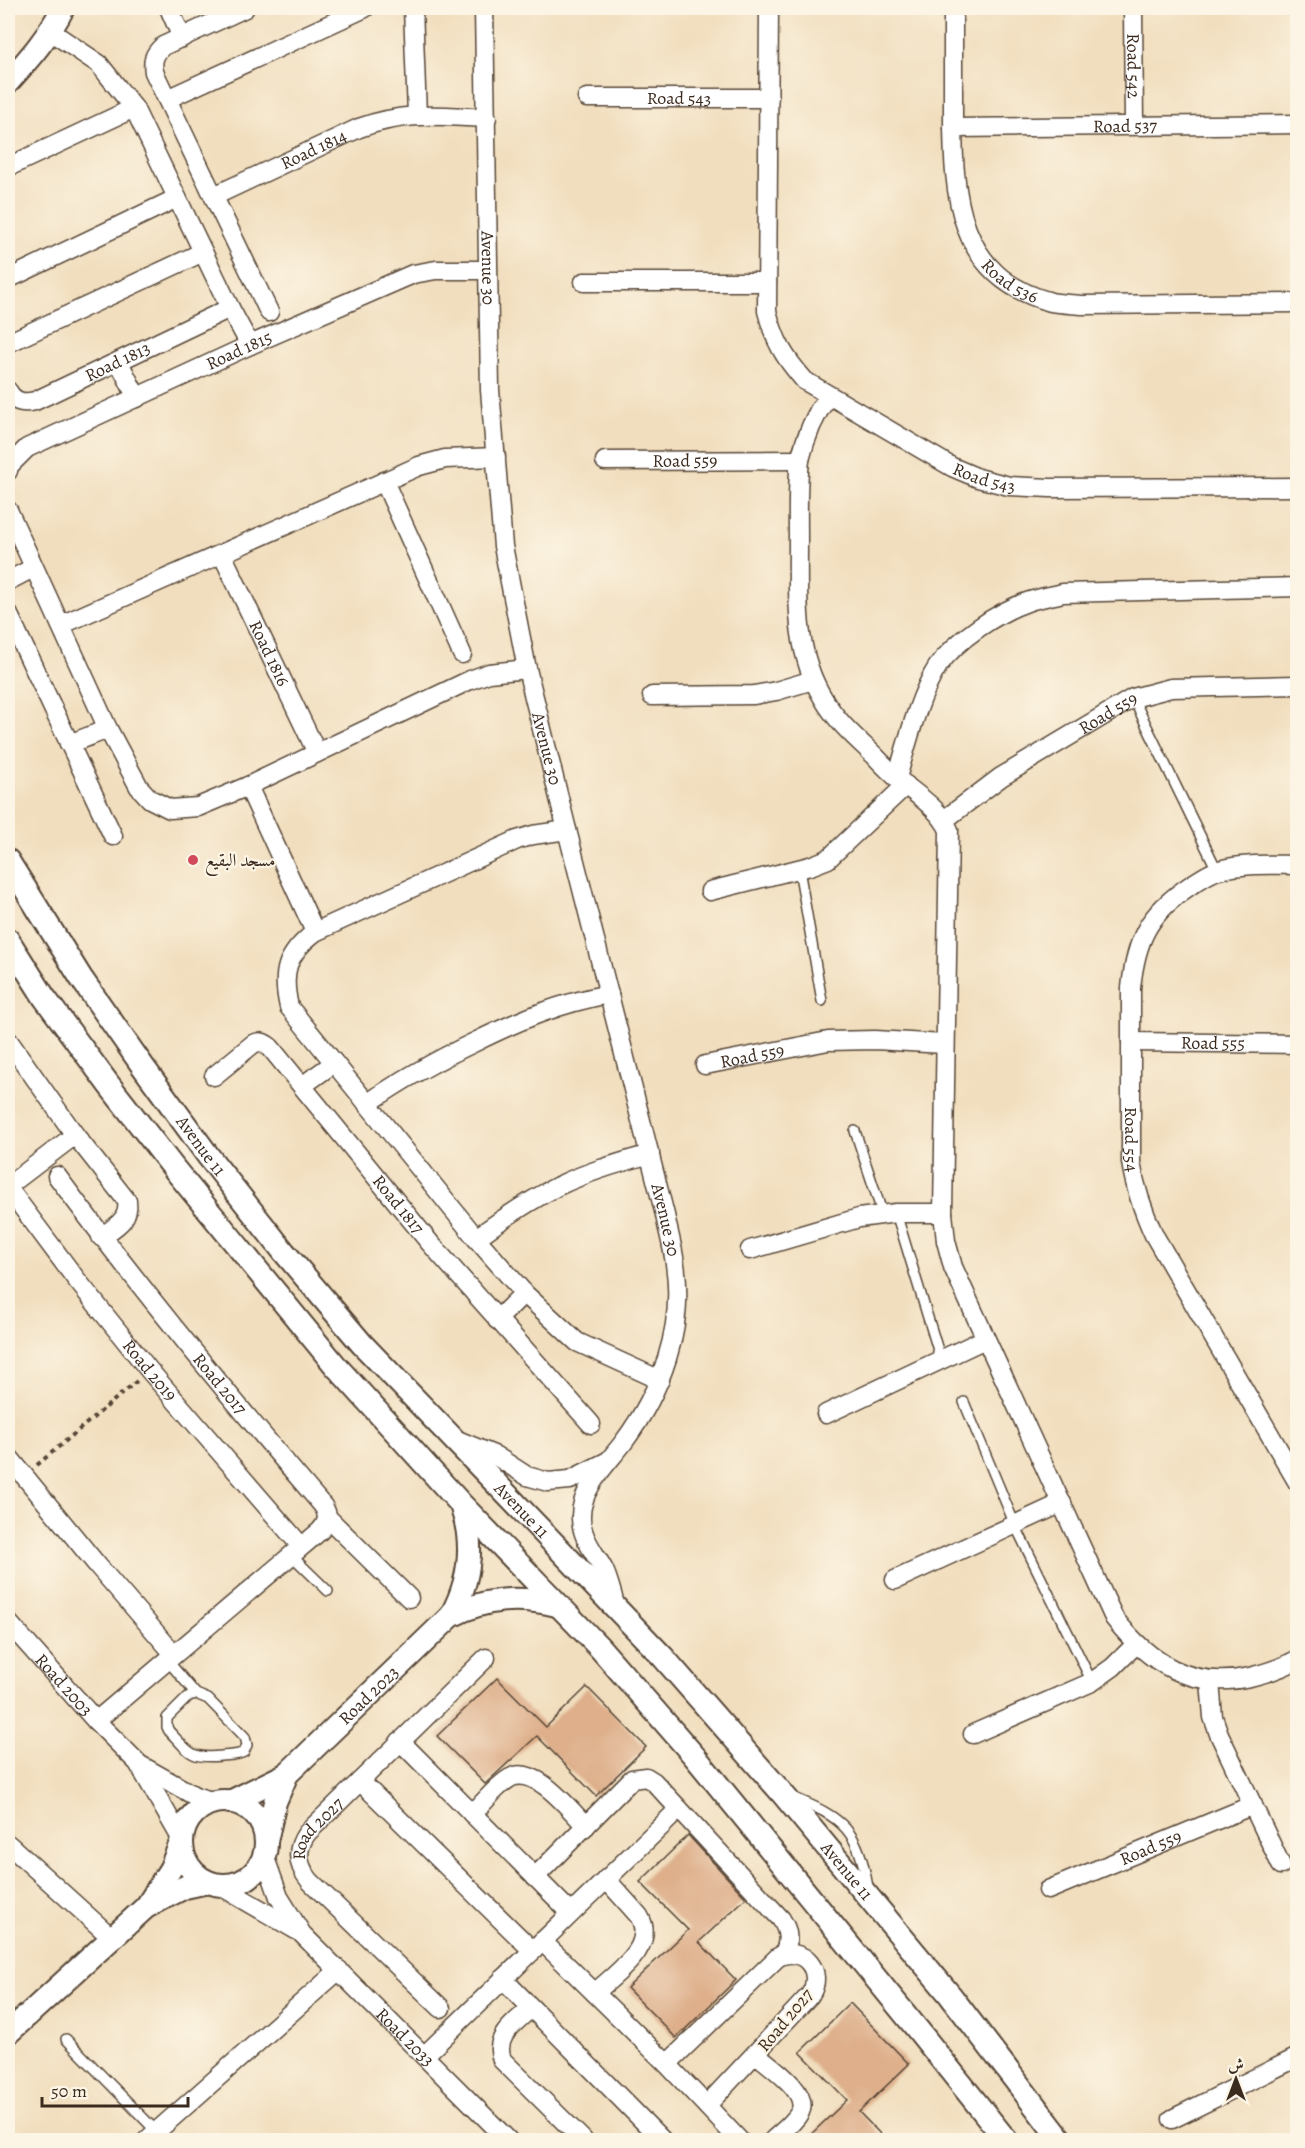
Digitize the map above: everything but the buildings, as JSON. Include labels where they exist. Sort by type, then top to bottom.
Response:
[{"type":"street","points":[[8,82],[33,55],[63,8]]},
{"type":"street","points":[[169,8],[182,38]]},
{"type":"street","points":[[245,8],[163,46],[156,53],[152,62],[154,72],[269,312]]},
{"type":"street","points":[[167,99],[365,8]]},
{"type":"street","points":[[413,8],[417,115]]},
{"type":"street","name":"Avenue 30","points":[[484,8],[490,390],[503,546],[527,669],[665,1215],[676,1275],[677,1304],[672,1343],[660,1380],[644,1413],[585,1496],[581,1517],[586,1539],[604,1571],[615,1605]]},
{"type":"street","name":"Road 543","points":[[769,8],[767,311],[774,337],[787,361],[805,381],[952,467],[978,478],[1009,486],[1298,487]]},
{"type":"street","name":"Road 536","points":[[953,8],[953,166],[957,199],[965,228],[979,254],[1000,276],[1025,293],[1053,302],[1083,305],[1298,303]]},
{"type":"street","name":"Road 542","points":[[1133,8],[1134,125]]},
{"type":"street","points":[[50,31],[99,64],[134,108],[250,345]]},
{"type":"street","name":"Road 543","points":[[587,98],[769,98]]},
{"type":"street","points":[[8,167],[134,108]]},
{"type":"street","name":"Road 1814","points":[[214,196],[359,128],[397,117],[417,115],[487,118]]},
{"type":"street","name":"Road 537","points":[[953,128],[1298,124]]},
{"type":"street","points":[[163,166],[192,152]]},
{"type":"street","points":[[8,279],[177,198]]},
{"type":"street","points":[[8,343],[203,252]]},
{"type":"street","name":"Road 1815","points":[[8,471],[9,466],[27,448],[250,345],[412,274],[436,270],[487,270]]},
{"type":"street","points":[[584,282],[767,282]]},
{"type":"street","name":"Road 1813","points":[[8,391],[14,399],[20,402],[35,401],[231,309]]},
{"type":"street","points":[[119,362],[137,398]]},
{"type":"street","points":[[828,396],[815,415],[805,437],[800,460],[799,632],[804,657],[813,680],[837,719],[901,782],[944,820],[949,830],[943,1213],[946,1241],[953,1268],[1114,1618],[1136,1644],[1162,1664],[1177,1672],[1192,1678],[1210,1681],[1240,1679],[1267,1673],[1298,1659]]},
{"type":"street","points":[[61,626],[384,481],[432,462],[445,459],[496,457]]},
{"type":"street","name":"Road 559","points":[[605,461],[800,460]]},
{"type":"street","points":[[384,481],[462,654]]},
{"type":"street","points":[[8,510],[108,729],[139,787],[150,799],[170,809],[198,807],[248,786],[470,680],[489,673],[527,669]]},
{"type":"street","name":"Road 1816","points":[[222,554],[317,753]]},
{"type":"street","points":[[8,581],[33,568]]},
{"type":"street","points":[[710,891],[828,859],[901,782],[920,705],[939,665],[964,639],[994,617],[1027,602],[1063,593],[1298,587]]},
{"type":"street","points":[[8,613],[113,836]]},
{"type":"street","points":[[652,696],[754,695],[776,692],[813,680]]},
{"type":"street","name":"Road 559","points":[[944,820],[1001,777],[1133,698],[1171,688],[1298,685]]},
{"type":"street","points":[[69,744],[108,729]]},
{"type":"street","points":[[248,786],[315,932]]},
{"type":"street","points":[[567,830],[517,840],[315,932],[298,946],[287,964],[284,986],[289,1007],[476,1238],[524,1293],[577,1342],[660,1380]]},
{"type":"street","name":"Avenue 11","points":[[8,861],[81,978],[144,1068],[209,1157],[284,1252],[362,1344],[615,1605],[782,1792],[950,1995],[1061,2140]]},
{"type":"street","name":"Road 554","points":[[1298,865],[1259,865],[1217,870],[1174,896],[1155,915],[1141,939],[1132,971],[1131,1042],[1131,1162],[1135,1188],[1143,1212],[1160,1246],[1298,1483]]},
{"type":"street","name":"Avenue 11","points":[[8,940],[44,997],[176,1171],[335,1365],[460,1504],[600,1648],[703,1767],[1006,2140]]},
{"type":"street","points":[[367,1104],[432,1063],[522,1019],[579,999],[609,994]]},
{"type":"street","points":[[8,1040],[75,1135],[127,1201],[129,1210],[124,1220],[101,1237]]},
{"type":"street","name":"Road 559","points":[[705,1065],[828,1041],[863,1040],[944,1044]]},
{"type":"street","name":"Road 555","points":[[1131,1042],[1298,1044]]},
{"type":"street","name":"Road 1817","points":[[214,1076],[253,1044],[265,1043],[270,1047],[401,1209],[591,1424]]},
{"type":"street","points":[[302,1086],[334,1064]]},
{"type":"street","points":[[8,1187],[75,1135]]},
{"type":"street","points":[[476,1238],[516,1210],[559,1186],[604,1167],[650,1154]]},
{"type":"street","name":"Road 2017","points":[[57,1176],[101,1237],[210,1375],[323,1506],[324,1524],[409,1598]]},
{"type":"street","name":"Road 2019","points":[[8,1187],[149,1370],[296,1551]]},
{"type":"street","points":[[750,1250],[836,1223],[889,1214],[943,1213]]},
{"type":"street","points":[[497,1320],[524,1293]]},
{"type":"street","points":[[826,1414],[985,1339]]},
{"type":"street","name":"Avenue 30","points":[[455,1439],[496,1456],[527,1476],[548,1482],[570,1480],[608,1461]]},
{"type":"street","points":[[8,1456],[171,1657]]},
{"type":"street","points":[[895,1580],[1062,1503]]},
{"type":"street","name":"Road 2023","points":[[452,1616],[464,1589],[470,1556],[468,1529],[460,1504]]},
{"type":"street","points":[[96,1721],[296,1551],[324,1524]]},
{"type":"street","name":"Road 2023","points":[[222,1802],[287,1774],[452,1616],[480,1604],[511,1599],[534,1600],[557,1605]]},
{"type":"street","name":"Road 2003","points":[[8,1624],[96,1721],[138,1763]]},
{"type":"street","points":[[973,1734],[1092,1682],[1113,1667],[1136,1644]]},
{"type":"street","name":"Road 2027","points":[[441,2008],[310,1881],[300,1866],[299,1849],[307,1833],[486,1658]]},
{"type":"street","points":[[1210,1681],[1213,1717],[1219,1734],[1281,1865]]},
{"type":"street","points":[[400,1741],[571,1913]]},
{"type":"street","points":[[138,1763],[185,1791],[244,1806],[255,1815],[263,1827],[265,1848],[257,1868],[247,1878],[234,1884],[213,1883],[185,1887],[146,1907]]},
{"type":"street","points":[[138,1763],[182,1840],[183,1853],[188,1865],[197,1875],[213,1883]]},
{"type":"street","name":"Road 2023","points":[[265,1848],[275,1802],[287,1774]]},
{"type":"street","points":[[472,1814],[509,1779],[528,1775],[539,1780],[586,1826]]},
{"type":"street","points":[[535,1877],[629,1782],[637,1777],[651,1779],[785,1926],[788,1941],[783,1955],[778,1957],[667,2064]]},
{"type":"street","name":"Road 2027","points":[[360,1781],[537,1946],[595,1993],[739,2140]]},
{"type":"street","points":[[8,2034],[146,1907],[171,1868],[188,1821],[204,1806],[222,1802]]},
{"type":"street","name":"Road 559","points":[[1048,1890],[1252,1805]]},
{"type":"street","points":[[424,2056],[679,1809]]},
{"type":"street","points":[[8,1844],[112,1938]]},
{"type":"street","name":"Road 2033","points":[[265,1848],[279,1897],[302,1934]]},
{"type":"street","points":[[595,1993],[637,1953],[643,1938],[643,1922],[606,1879]]},
{"type":"street","name":"Road 2033","points":[[213,1883],[261,1908],[302,1934],[508,2140]]},
{"type":"street","name":"Road 2027","points":[[707,2105],[814,1989],[816,1975],[809,1962],[798,1954],[783,1955]]},
{"type":"street","points":[[152,2136],[339,1970]]},
{"type":"street","points":[[503,1979],[662,2140]]},
{"type":"street","points":[[531,2008],[503,2035],[499,2047],[502,2060],[583,2140]]},
{"type":"street","points":[[756,2054],[796,2090],[802,2101],[800,2113],[773,2140]]},
{"type":"street","points":[[1172,2119],[1298,2057]]},
{"type":"lane","points":[[1133,698],[1217,870]]},
{"type":"lane","points":[[799,868],[822,1001]]},
{"type":"lane","points":[[855,1131],[889,1214],[941,1360]]},
{"type":"lane","points":[[964,1402],[1015,1525],[1092,1682]]},
{"type":"lane","points":[[296,1551],[328,1591]]},
{"type":"lane","points":[[171,1657],[196,1694],[208,1699],[245,1737],[248,1745],[244,1752],[237,1755],[198,1757],[189,1752],[169,1731],[166,1723],[170,1714],[189,1696],[196,1694]]},
{"type":"lane","points":[[66,2039],[152,2136]]},
{"type":"path","points":[[24,1477],[149,1370]]},
{"type":"place","name":"مسجد البقيع","points":[[193,860]]}]
